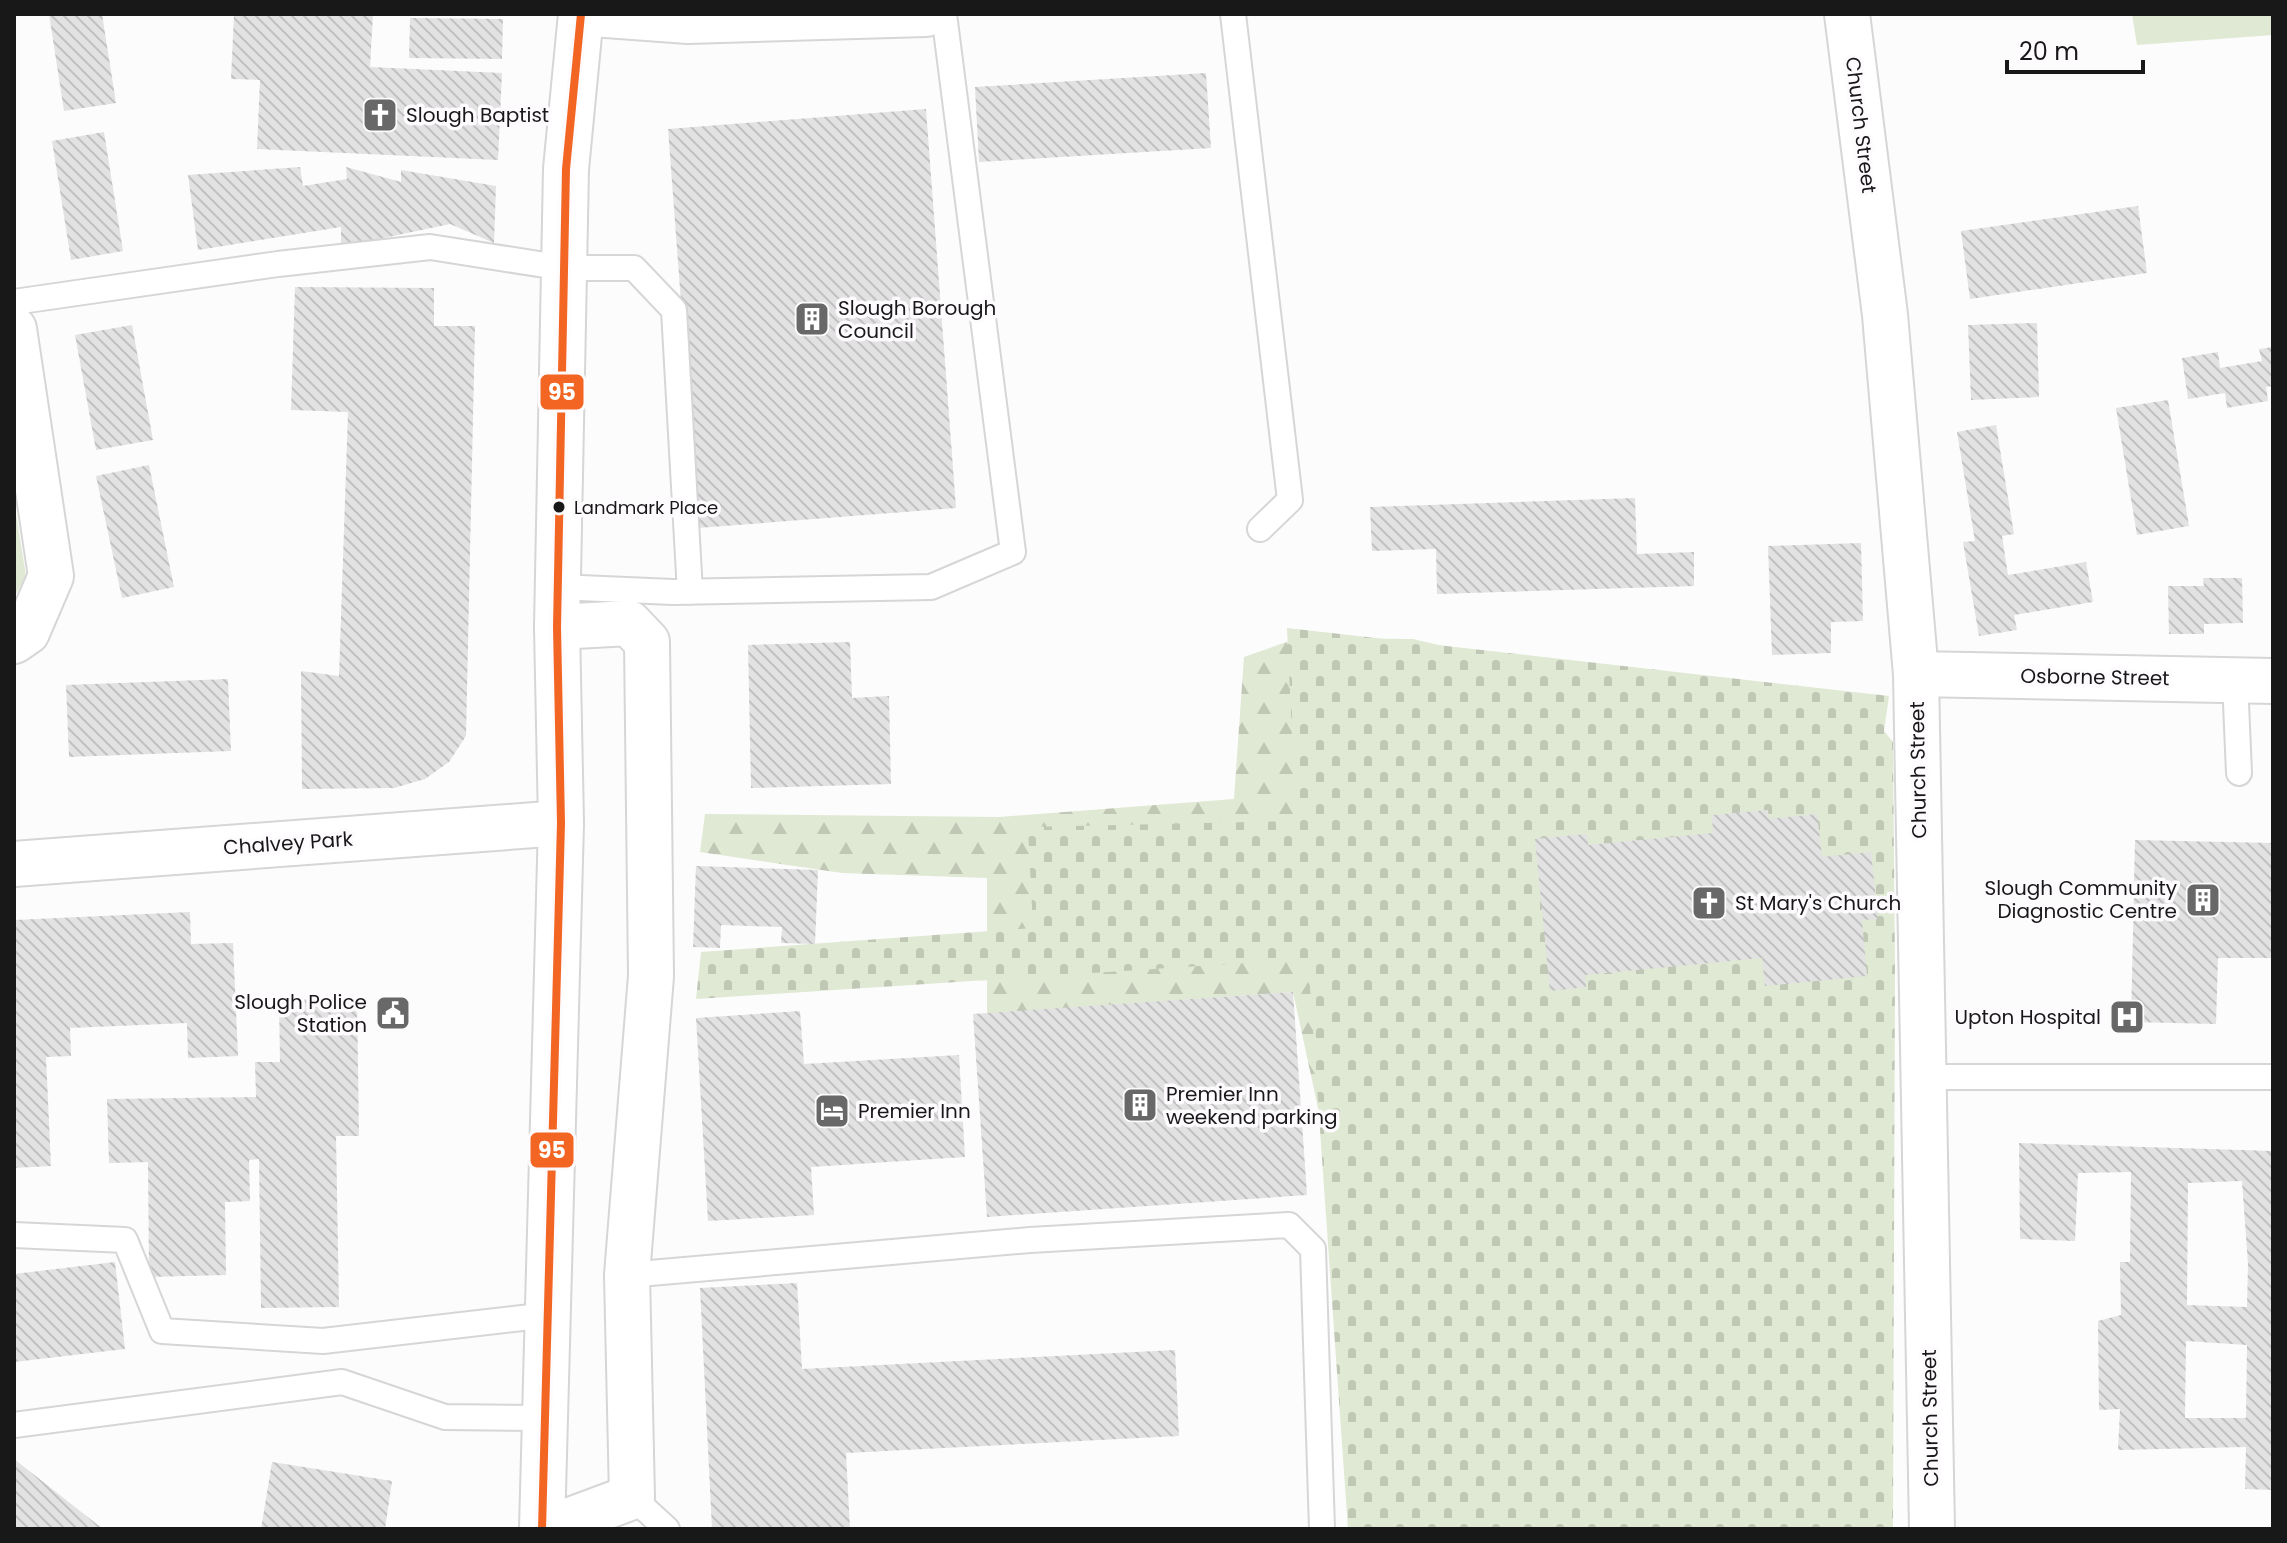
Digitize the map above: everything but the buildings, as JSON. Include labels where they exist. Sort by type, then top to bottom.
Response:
[{"type":"street","points":[[557,607],[629,623],[647,642],[651,976],[627,1275],[632,1497],[544,1529],[544,1418],[561,823],[557,607],[566,169],[581,14]]},
{"type":"street","points":[[593,14],[688,21],[926,14]]},
{"type":"street","name":"Church Street","points":[[1847,14],[1885,315],[1916,674],[1932,1529]]},
{"type":"street","points":[[14,329],[51,576],[27,632],[14,641]]},
{"type":"street","name":"Osborne Street","points":[[1916,674],[2254,680]]},
{"type":"street","name":"Chalvey Park","points":[[14,864],[561,823]]},
{"type":"lane","points":[[557,607],[690,592],[931,587],[1013,552],[944,14]]},
{"type":"lane","points":[[1233,14],[1290,500],[1260,529]]},
{"type":"lane","points":[[14,302],[278,264],[430,247],[564,268],[634,268],[674,310],[690,592]]},
{"type":"lane","points":[[2239,773],[2254,680]]},
{"type":"lane","points":[[1924,1077],[2273,1077]]},
{"type":"lane","points":[[627,1275],[1030,1240],[1289,1225],[1313,1249],[1322,1529]]},
{"type":"lane","points":[[14,1235],[125,1240],[162,1331],[323,1341],[548,1315]]},
{"type":"lane","points":[[14,1425],[342,1382],[445,1417],[544,1418]]},
{"type":"lane","points":[[632,1497],[667,1529]]},
{"type":"green space","points":[[2132,14],[2273,14],[2273,35],[2137,45]]},
{"type":"green space","points":[[14,501],[26,576],[14,598]]},
{"type":"green space","points":[[1287,628],[1889,696],[1884,731],[1893,742],[1893,1529],[1348,1529],[1308,959],[696,999],[701,952],[1033,928],[1028,827],[1296,821]]},
{"type":"green space","points":[[1298,638],[1413,639],[1603,684],[1323,1131],[1293,992],[987,1014],[987,878],[842,873],[700,852],[705,814],[999,817],[1234,799],[1244,657]]},
{"type":"transit line","name":"95","points":[[542,1529],[561,823],[557,627],[566,169],[581,14]]},
{"type":"place","name":"Slough Baptist","points":[[380,115]]},
{"type":"place","name":"Slough Borough Council","points":[[812,319]]},
{"type":"place","name":"Landmark Place","points":[[559,507]]},
{"type":"place","name":"Slough Community Diagnostic Centre","points":[[2203,900]]},
{"type":"place","name":"St Mary's Church","points":[[1709,903]]},
{"type":"place","name":"Slough Police Station","points":[[393,1013]]},
{"type":"place","name":"Upton Hospital","points":[[2127,1017]]},
{"type":"place","name":"Premier Inn weekend parking","points":[[1140,1105]]},
{"type":"place","name":"Premier Inn","points":[[832,1111]]}]
